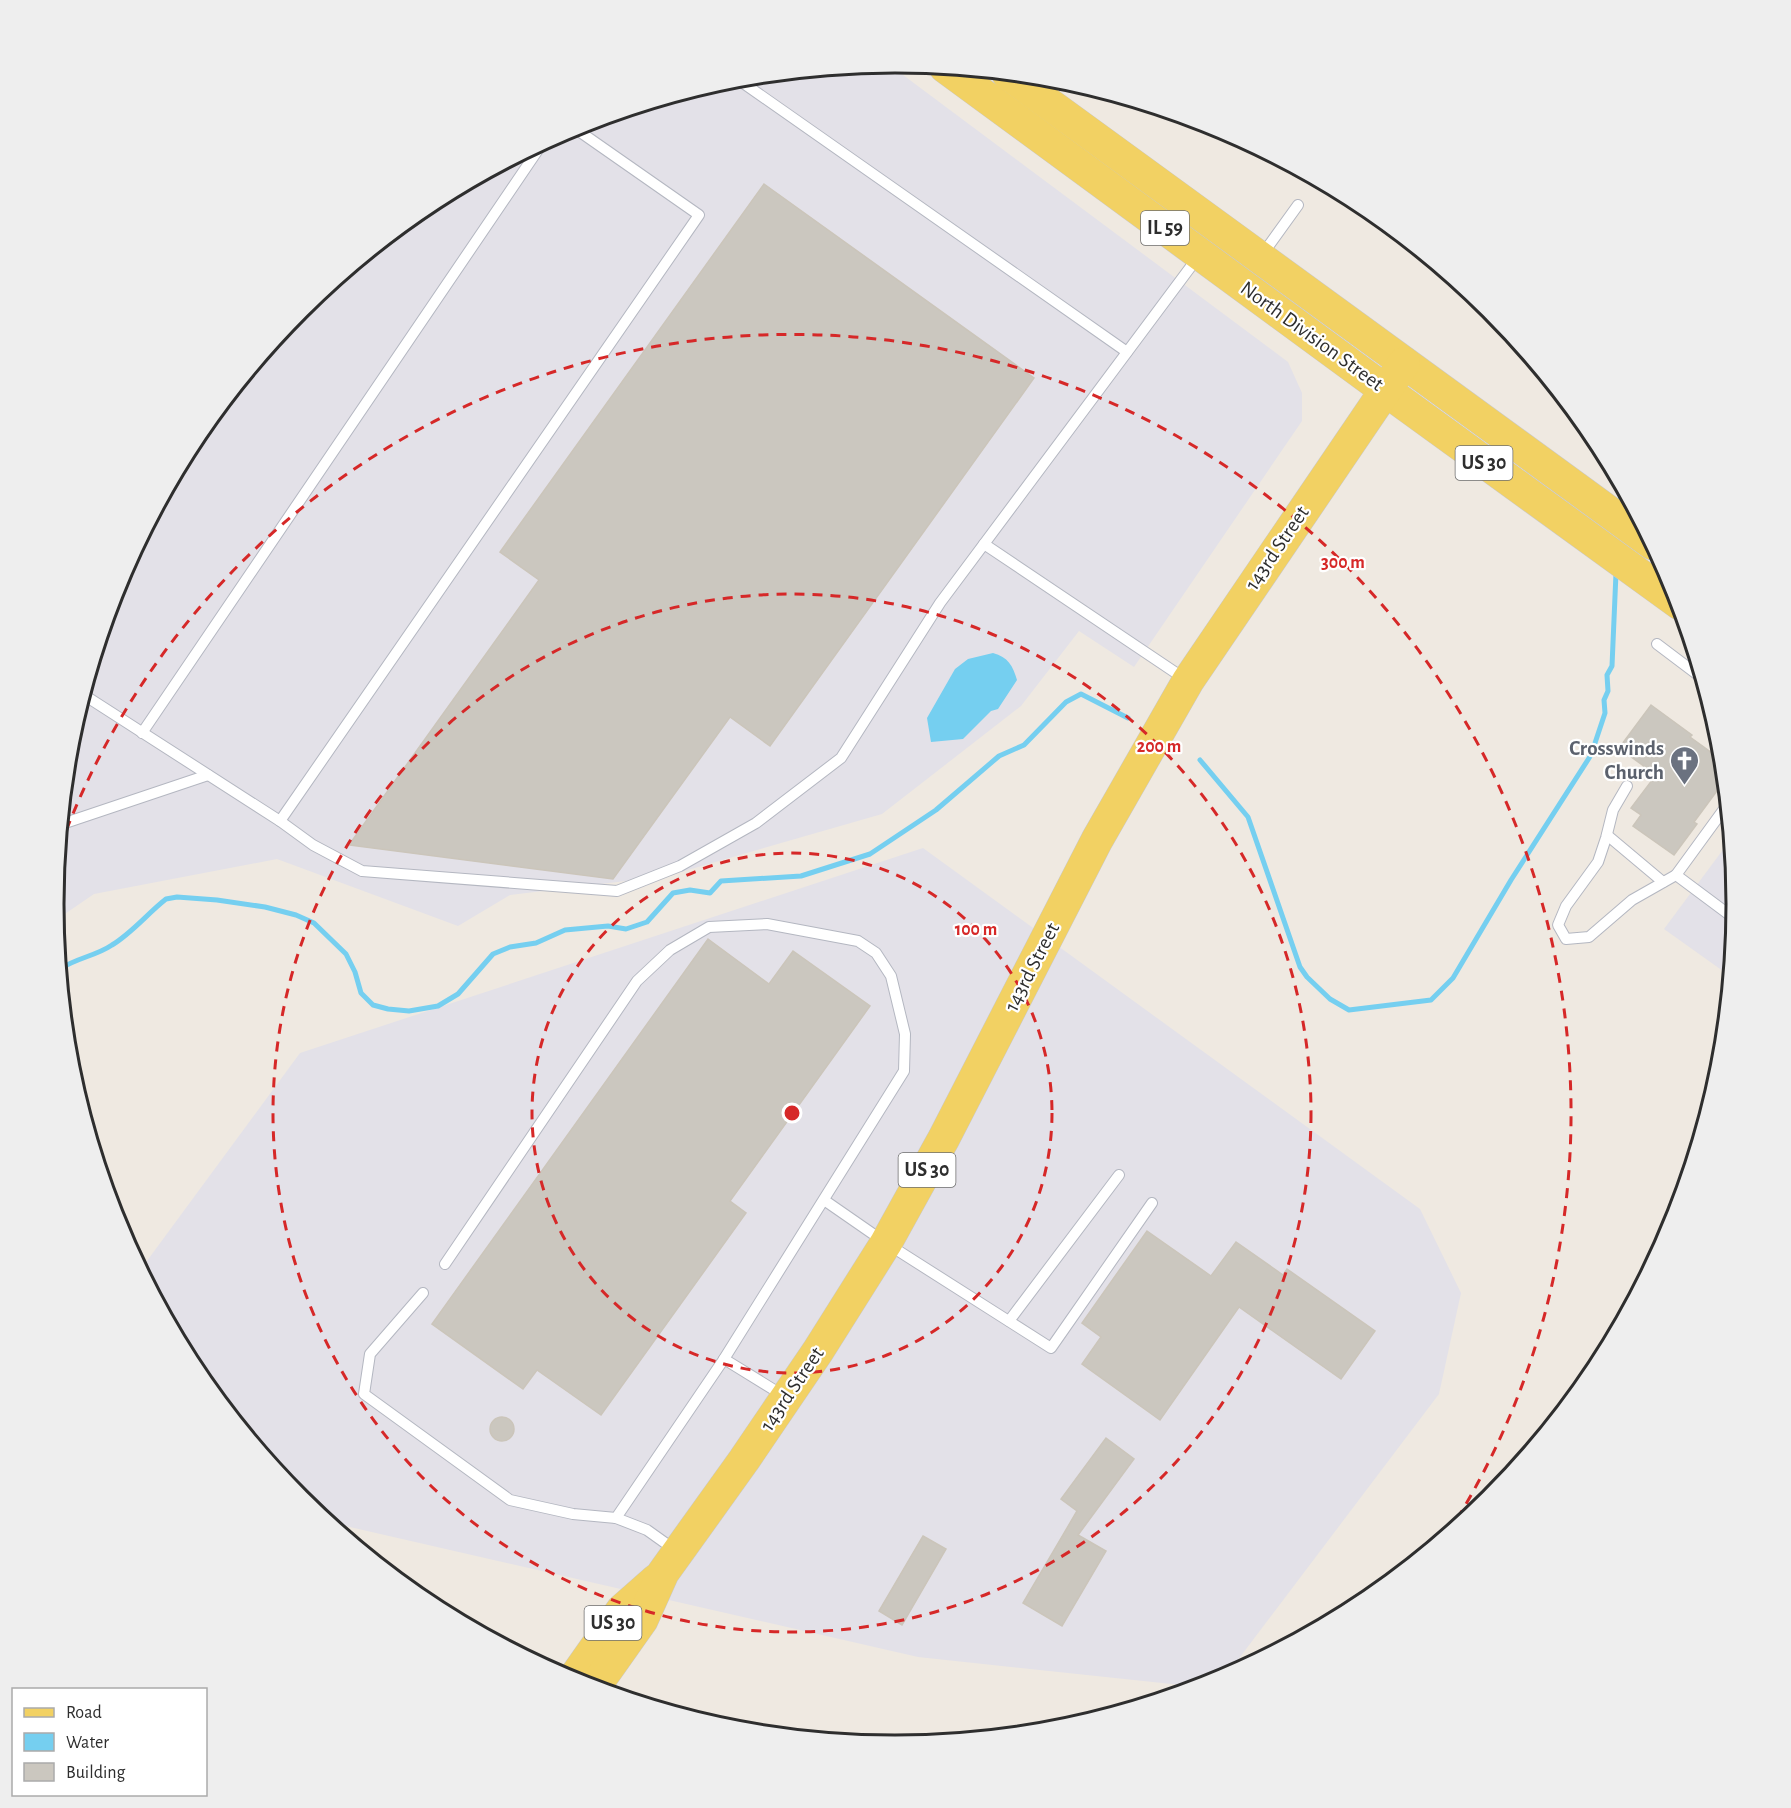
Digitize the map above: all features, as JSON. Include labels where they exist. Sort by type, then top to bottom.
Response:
[{"type":"main road","name":"North Division Street","points":[[957,76],[1666,594]]},
{"type":"main road","name":"North Division Street","points":[[1053,90],[1260,258],[1640,535]]},
{"type":"main road","name":"143rd Street","points":[[599,1680],[642,1620],[671,1563],[786,1398],[886,1243],[944,1138],[1097,840],[1188,681],[1404,363]]},
{"type":"main road","name":"143rd Street","points":[[578,1672],[622,1610],[671,1563]]},
{"type":"lane","points":[[748,86],[1127,352]]},
{"type":"lane","points":[[280,821],[699,215],[583,134]]},
{"type":"lane","points":[[142,734],[534,156]]},
{"type":"lane","points":[[1260,258],[1298,205]]},
{"type":"lane","points":[[90,699],[280,821],[313,845],[362,871],[617,891],[680,866],[756,823],[841,758],[940,603],[1200,254]]},
{"type":"lane","points":[[984,544],[1188,681]]},
{"type":"lane","points":[[1657,645],[1692,671]]},
{"type":"lane","points":[[69,822],[208,775]]},
{"type":"lane","points":[[1627,786],[1613,810],[1598,862],[1566,906],[1558,925],[1566,939],[1589,937],[1632,900],[1676,875],[1721,813]]},
{"type":"lane","points":[[1607,835],[1663,882]]},
{"type":"lane","points":[[1676,875],[1726,909]]},
{"type":"lane","points":[[445,1264],[637,981],[670,950],[709,927],[767,924],[858,941],[876,953],[891,976],[904,1034],[904,1071],[724,1359],[616,1518]]},
{"type":"lane","points":[[1009,1321],[1119,1175]]},
{"type":"lane","points":[[824,1200],[886,1243],[1051,1348],[1152,1203]]},
{"type":"lane","points":[[423,1293],[370,1354],[364,1394],[510,1500],[573,1514],[616,1518],[646,1530],[671,1563]]},
{"type":"lane","points":[[724,1359],[786,1398]]},
{"type":"shaded area","points":[[901,73],[1288,362],[1302,393],[1302,421],[1134,667],[1079,631],[1021,706],[882,814],[667,876],[510,895],[458,926],[277,859],[94,894],[64,914],[66,850],[72,796],[80,742],[93,689],[128,586],[150,536],[205,442],[236,398],[271,356],[308,316],[348,279],[434,213],[480,184],[577,136],[680,101],[733,89],[787,80]]},
{"type":"shaded area","points":[[1725,847],[1726,904],[1724,971],[1664,929]]},
{"type":"shaded area","points":[[923,848],[1420,1209],[1461,1293],[1439,1394],[1237,1661],[1180,1685],[918,1657],[345,1526],[308,1492],[236,1410],[176,1319],[146,1262],[300,1053]]},
{"type":"water","points":[[993,653],[1003,657],[1009,663],[1017,680],[998,709],[991,711],[963,739],[931,742],[927,718],[955,669],[968,659]]},
{"type":"building","points":[[764,184],[1034,378],[770,746],[730,717],[613,879],[349,845],[539,580],[500,552]]},
{"type":"building","name":"Crosswinds Church","points":[[1651,705],[1713,754],[1718,789],[1694,822],[1697,824],[1674,855],[1633,826],[1641,815],[1631,808],[1656,775],[1619,748]]},
{"type":"building","points":[[708,939],[769,984],[793,951],[870,1006],[730,1201],[746,1213],[601,1415],[537,1370],[523,1389],[432,1324]]},
{"type":"building","points":[[1147,1231],[1211,1276],[1236,1242],[1283,1275],[1287,1269],[1375,1331],[1341,1379],[1239,1307],[1160,1420],[1082,1364],[1101,1337],[1082,1323]]},
{"type":"building","points":[[502,1417],[511,1420],[514,1429],[511,1438],[502,1441],[493,1438],[490,1429],[493,1420]]},
{"type":"building","points":[[1106,1438],[1134,1459],[1078,1535],[1106,1551],[1062,1626],[1023,1603],[1077,1511],[1061,1499]]},
{"type":"building","points":[[923,1536],[946,1549],[902,1625],[879,1611]]},
{"type":"waterway","points":[[1620,498],[1620,506]]},
{"type":"waterway","points":[[1200,760],[1248,817],[1300,967],[1307,977],[1330,999],[1349,1010],[1431,1000],[1453,978],[1511,880],[1591,755],[1605,713],[1604,700],[1608,691],[1607,675],[1612,666],[1616,573]]},
{"type":"waterway","points":[[67,965],[112,945],[166,899],[177,897],[217,900],[265,907],[296,915],[314,923],[346,954],[355,972],[361,993],[373,1005],[409,1011],[438,1006],[458,994],[493,954],[510,947],[536,943],[565,930],[608,926],[626,929],[647,922],[673,893],[690,890],[710,893],[721,881],[801,876],[870,854],[936,810],[999,756],[1024,745],[1066,702],[1081,694],[1128,718]]},
{"type":"place","name":"Crosswinds Church","points":[[1685,786]]}]
